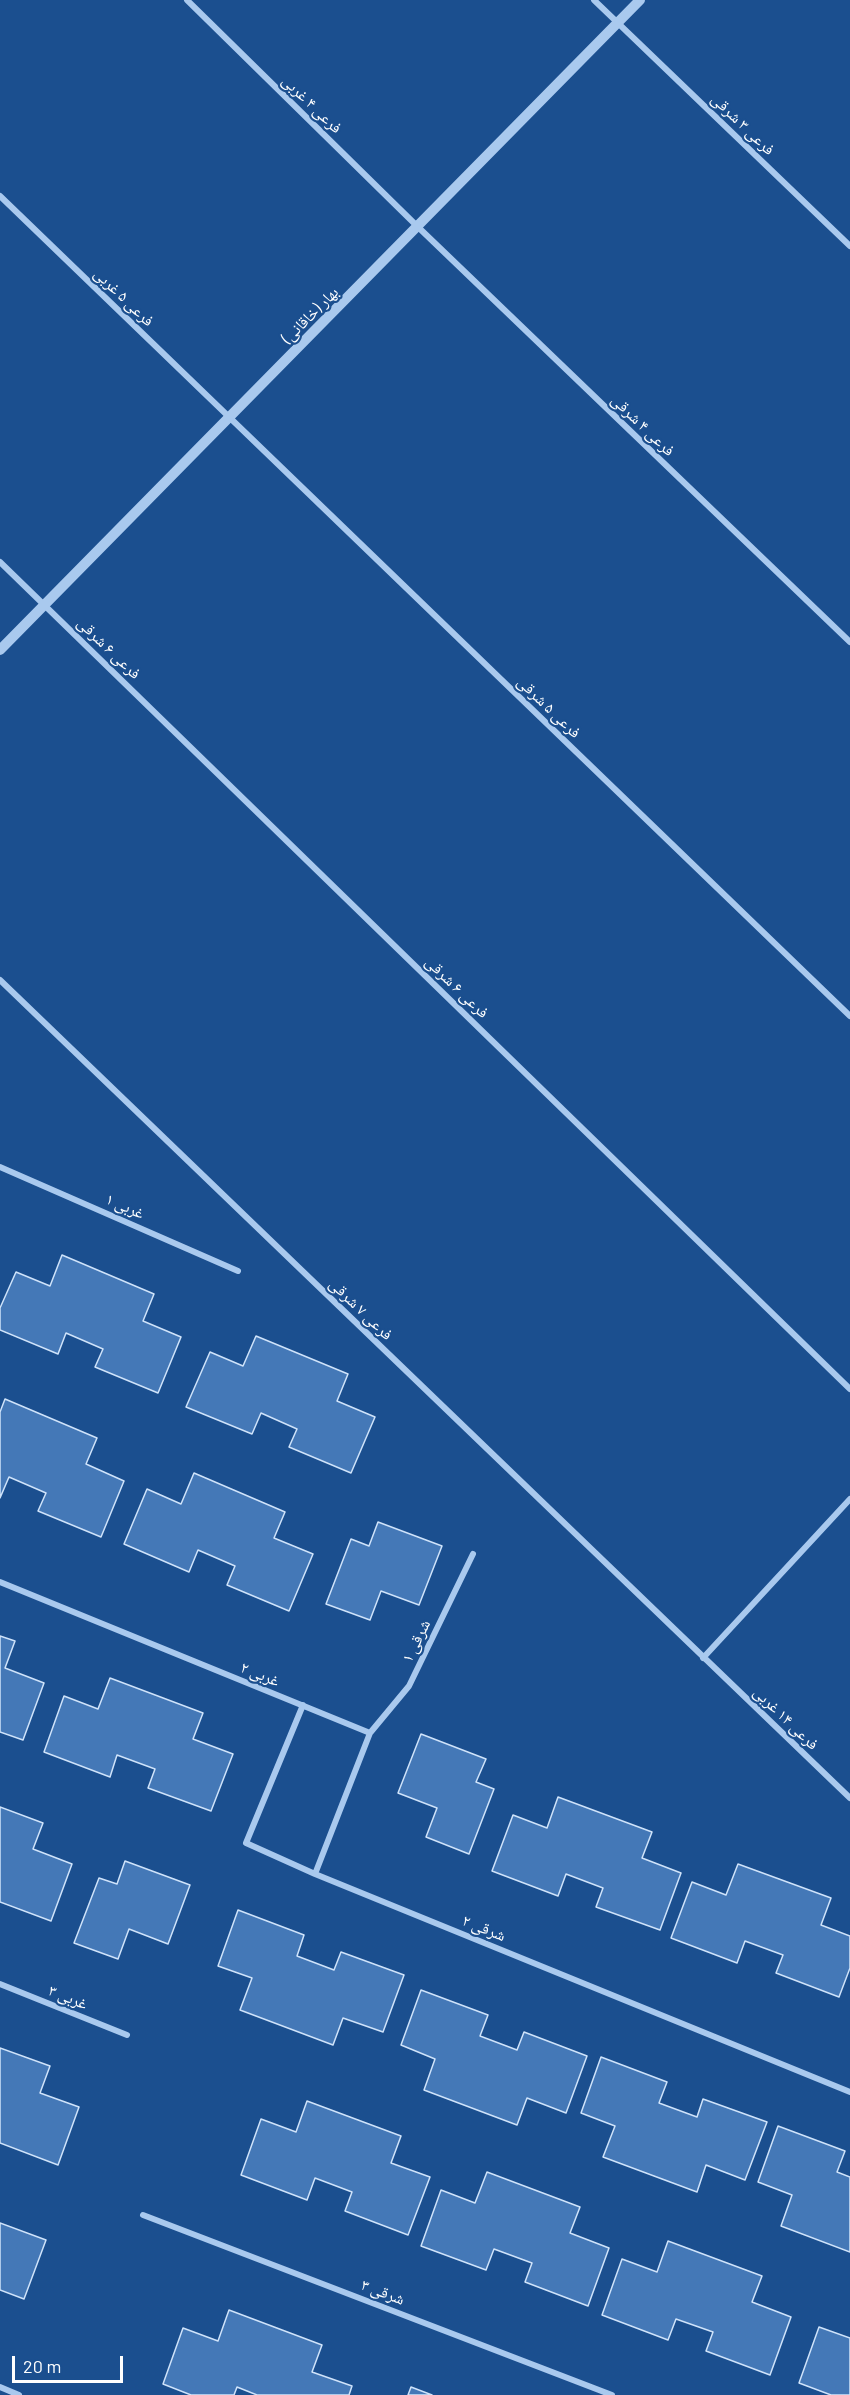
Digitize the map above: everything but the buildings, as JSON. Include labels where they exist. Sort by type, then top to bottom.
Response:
[{"type":"street","name":"فرعی ۴ غربی","points":[[187,0],[418,227]]},
{"type":"street","name":"فرعی ۳ شرقی","points":[[594,0],[850,246]]},
{"type":"street","name":"بهار (خاقانی)","points":[[0,650],[640,0]]},
{"type":"street","name":"فرعی ۵ غربی","points":[[0,196],[229,417]]},
{"type":"street","name":"فرعی ۴ شرقی","points":[[418,227],[850,642]]},
{"type":"street","name":"فرعی ۵ شرقی","points":[[229,417],[850,1016]]},
{"type":"street","name":"فرعی ۶ شرقی","points":[[0,562],[850,1389]]},
{"type":"street","name":"فرعی ۷ شرقی","points":[[0,980],[703,1658]]},
{"type":"street","name":"۱ غربی","points":[[0,1167],[238,1271]]},
{"type":"street","points":[[703,1658],[850,1499]]},
{"type":"street","name":"۱ شرقی","points":[[370,1733],[409,1686],[473,1554]]},
{"type":"street","name":"۲ غربی","points":[[0,1582],[370,1733]]},
{"type":"street","name":"فرعی ۱۴ غربی","points":[[703,1658],[850,1798]]},
{"type":"street","name":"۲ شرقی","points":[[303,1706],[246,1843],[315,1874],[850,2092]]},
{"type":"street","points":[[315,1874],[370,1733]]},
{"type":"street","name":"۳ غربی","points":[[0,1984],[127,2035]]},
{"type":"street","name":"۳ شرقی","points":[[143,2215],[612,2395]]},
{"type":"street","points":[[0,2387],[19,2395]]}]
